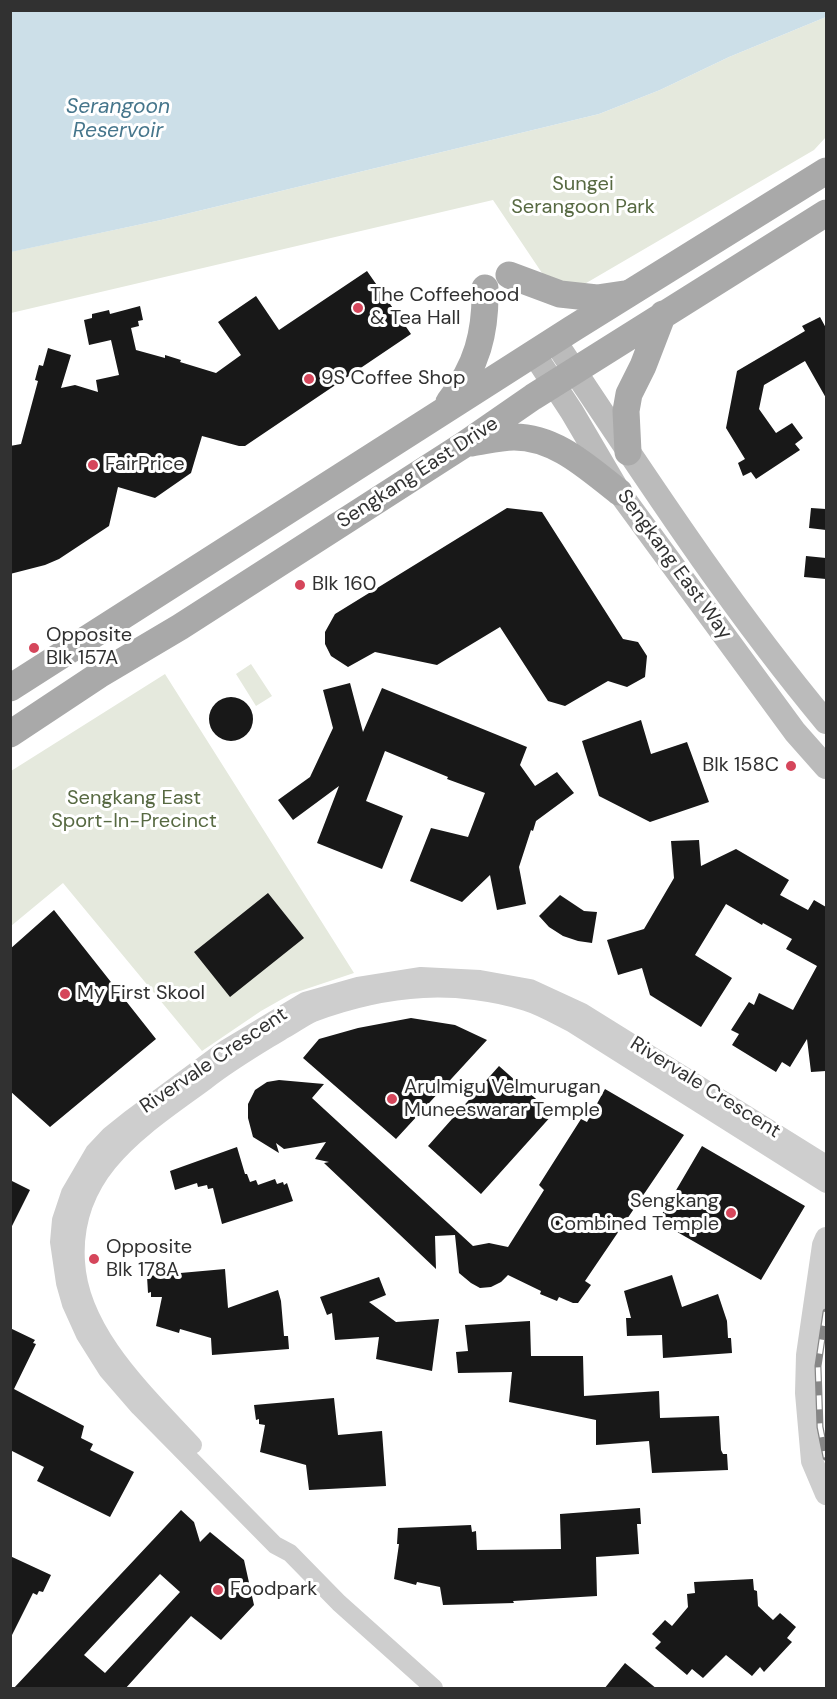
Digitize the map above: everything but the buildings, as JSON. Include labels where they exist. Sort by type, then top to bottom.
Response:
[{"type":"main road","name":"Sengkang East Drive","points":[[10,688],[627,294],[826,171]]},
{"type":"main road","name":"Sengkang East Drive","points":[[10,734],[99,675],[180,627],[465,444],[663,314],[826,213]]},
{"type":"main road","points":[[509,275],[560,294],[597,298],[627,294]]},
{"type":"main road","points":[[439,414],[464,383],[476,358],[486,312],[485,288]]},
{"type":"main road","points":[[628,452],[626,411],[629,394],[644,366],[663,314]]},
{"type":"main road","name":"Sengkang East Way","points":[[544,347],[564,378],[628,452],[770,652],[826,722]]},
{"type":"main road","name":"Sengkang East Way","points":[[564,378],[597,453],[620,492],[795,732],[826,767]]},
{"type":"main road","points":[[465,444],[514,437],[548,442],[573,457],[620,492]]},
{"type":"street","name":"Rivervale Crescent","points":[[434,1689],[339,1603],[290,1554],[283,1539],[125,1371],[98,1328],[83,1297],[76,1263],[79,1213],[99,1174],[114,1154],[135,1133],[234,1059],[311,1014],[366,997],[480,979],[530,988],[582,1012],[591,1027],[826,1184]]},
{"type":"street","name":"Rivervale Crescent","points":[[591,1027],[826,1164]]},
{"type":"street","points":[[826,1238],[823,1245],[807,1355],[806,1393],[812,1461],[826,1494]]},
{"type":"green space","name":"Sungei Serangoon Park","points":[[826,17],[826,137],[814,150],[564,296],[542,273],[493,200],[11,313],[10,252],[161,220],[599,114],[660,90],[729,57]]},
{"type":"green space","points":[[251,664],[272,696],[256,706],[236,674]]},
{"type":"green space","name":"Sengkang East Sport-In-Precinct","points":[[165,674],[354,973],[291,994],[261,1011],[202,1051],[63,883],[11,926],[11,771]]},
{"type":"water","name":"Serangoon Reservoir","points":[[826,10],[826,17],[729,57],[660,90],[599,114],[161,220],[11,252],[11,11]]},
{"type":"railway","points":[[826,1312],[818,1366],[820,1427],[826,1457]]},
{"type":"place","name":"The Coffeehood & Tea Hall","points":[[358,308]]},
{"type":"place","name":"9S Coffee Shop","points":[[309,379]]},
{"type":"place","name":"FairPrice","points":[[93,465]]},
{"type":"place","name":"Blk 160","points":[[300,585]]},
{"type":"place","name":"Opposite Blk 157A","points":[[34,648]]},
{"type":"place","name":"Blk 158C","points":[[791,766]]},
{"type":"place","name":"My First Skool","points":[[65,994]]},
{"type":"place","name":"Arulmigu Velmurugan Muneeswarar Temple","points":[[392,1099]]},
{"type":"place","name":"Sengkang Combined Temple","points":[[731,1213]]},
{"type":"place","name":"Opposite Blk 178A","points":[[94,1259]]},
{"type":"place","name":"Foodpark","points":[[218,1590]]}]
